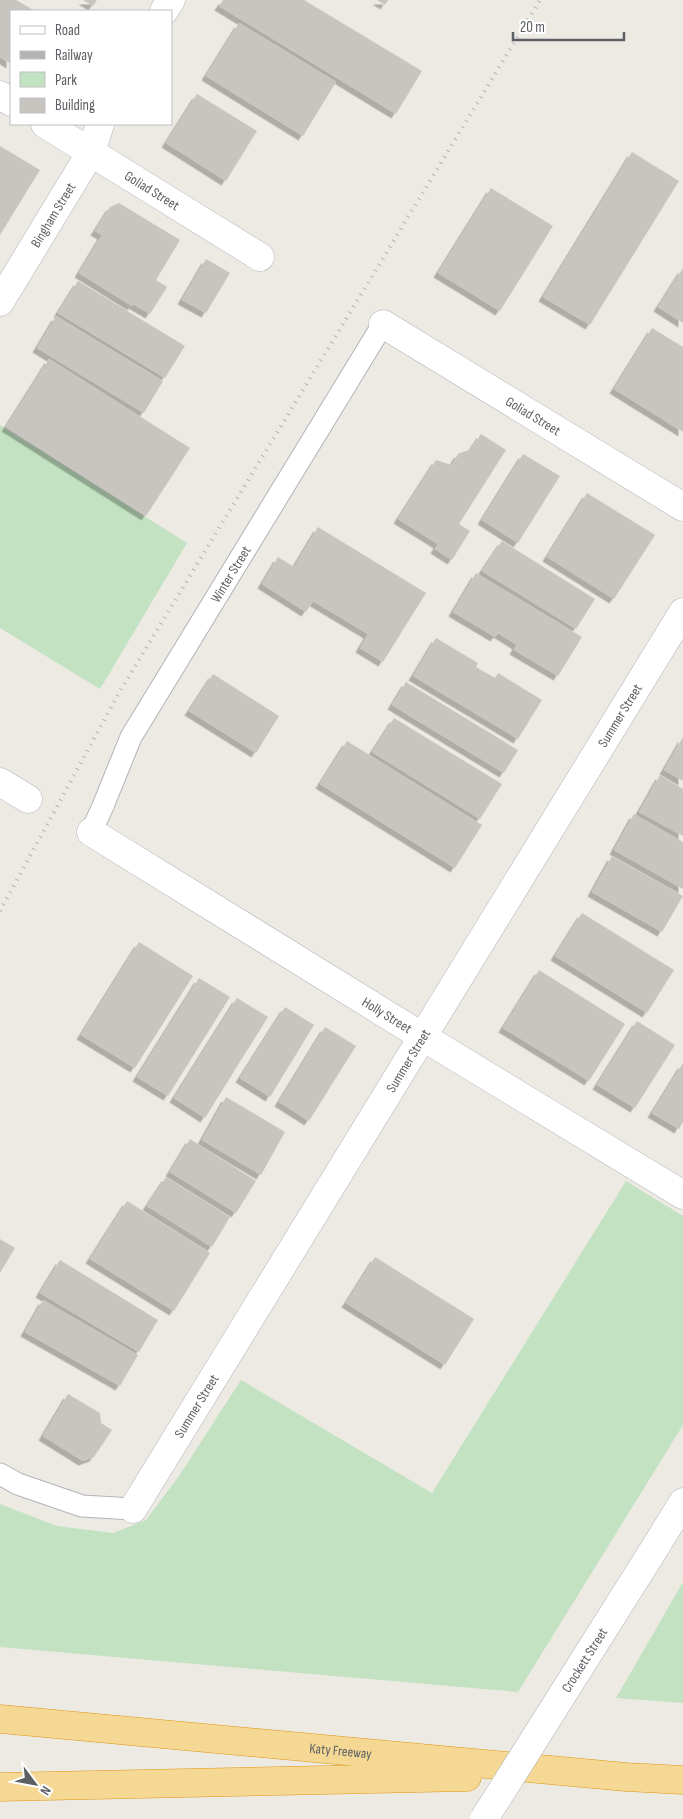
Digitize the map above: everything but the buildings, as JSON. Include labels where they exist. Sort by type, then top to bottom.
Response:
[{"type":"highway","name":"Katy Freeway","points":[[0,1719],[626,1777],[683,1780]]},
{"type":"highway","points":[[0,1787],[476,1777],[626,1777]]},
{"type":"street","name":"Goliad Street","points":[[47,125],[260,257]]},
{"type":"street","name":"Bingham Street","points":[[0,302],[91,152],[100,125]]},
{"type":"street","name":"Goliad Street","points":[[383,324],[683,507]]},
{"type":"street","name":"Summer Street","points":[[133,1509],[683,612]]},
{"type":"street","points":[[0,782],[28,799]]},
{"type":"street","name":"Holly Street","points":[[91,832],[423,1038],[683,1195]]},
{"type":"street","name":"Crockett Street","points":[[484,1819],[683,1502]]},
{"type":"lane","name":"Winter Street","points":[[91,832],[131,737],[383,324]]},
{"type":"lane","points":[[0,1474],[18,1484],[82,1506],[133,1509]]},
{"type":"green space","points":[[0,425],[187,543],[100,689],[0,628]]},
{"type":"green space","points":[[626,1181],[683,1216],[683,1425],[518,1692],[0,1647],[0,1504],[57,1526],[113,1533],[146,1520],[179,1476],[241,1380],[432,1493]]},
{"type":"green space","points":[[683,1582],[683,1703],[616,1698]]},
{"type":"railway","points":[[0,911],[120,691],[540,0]]}]
